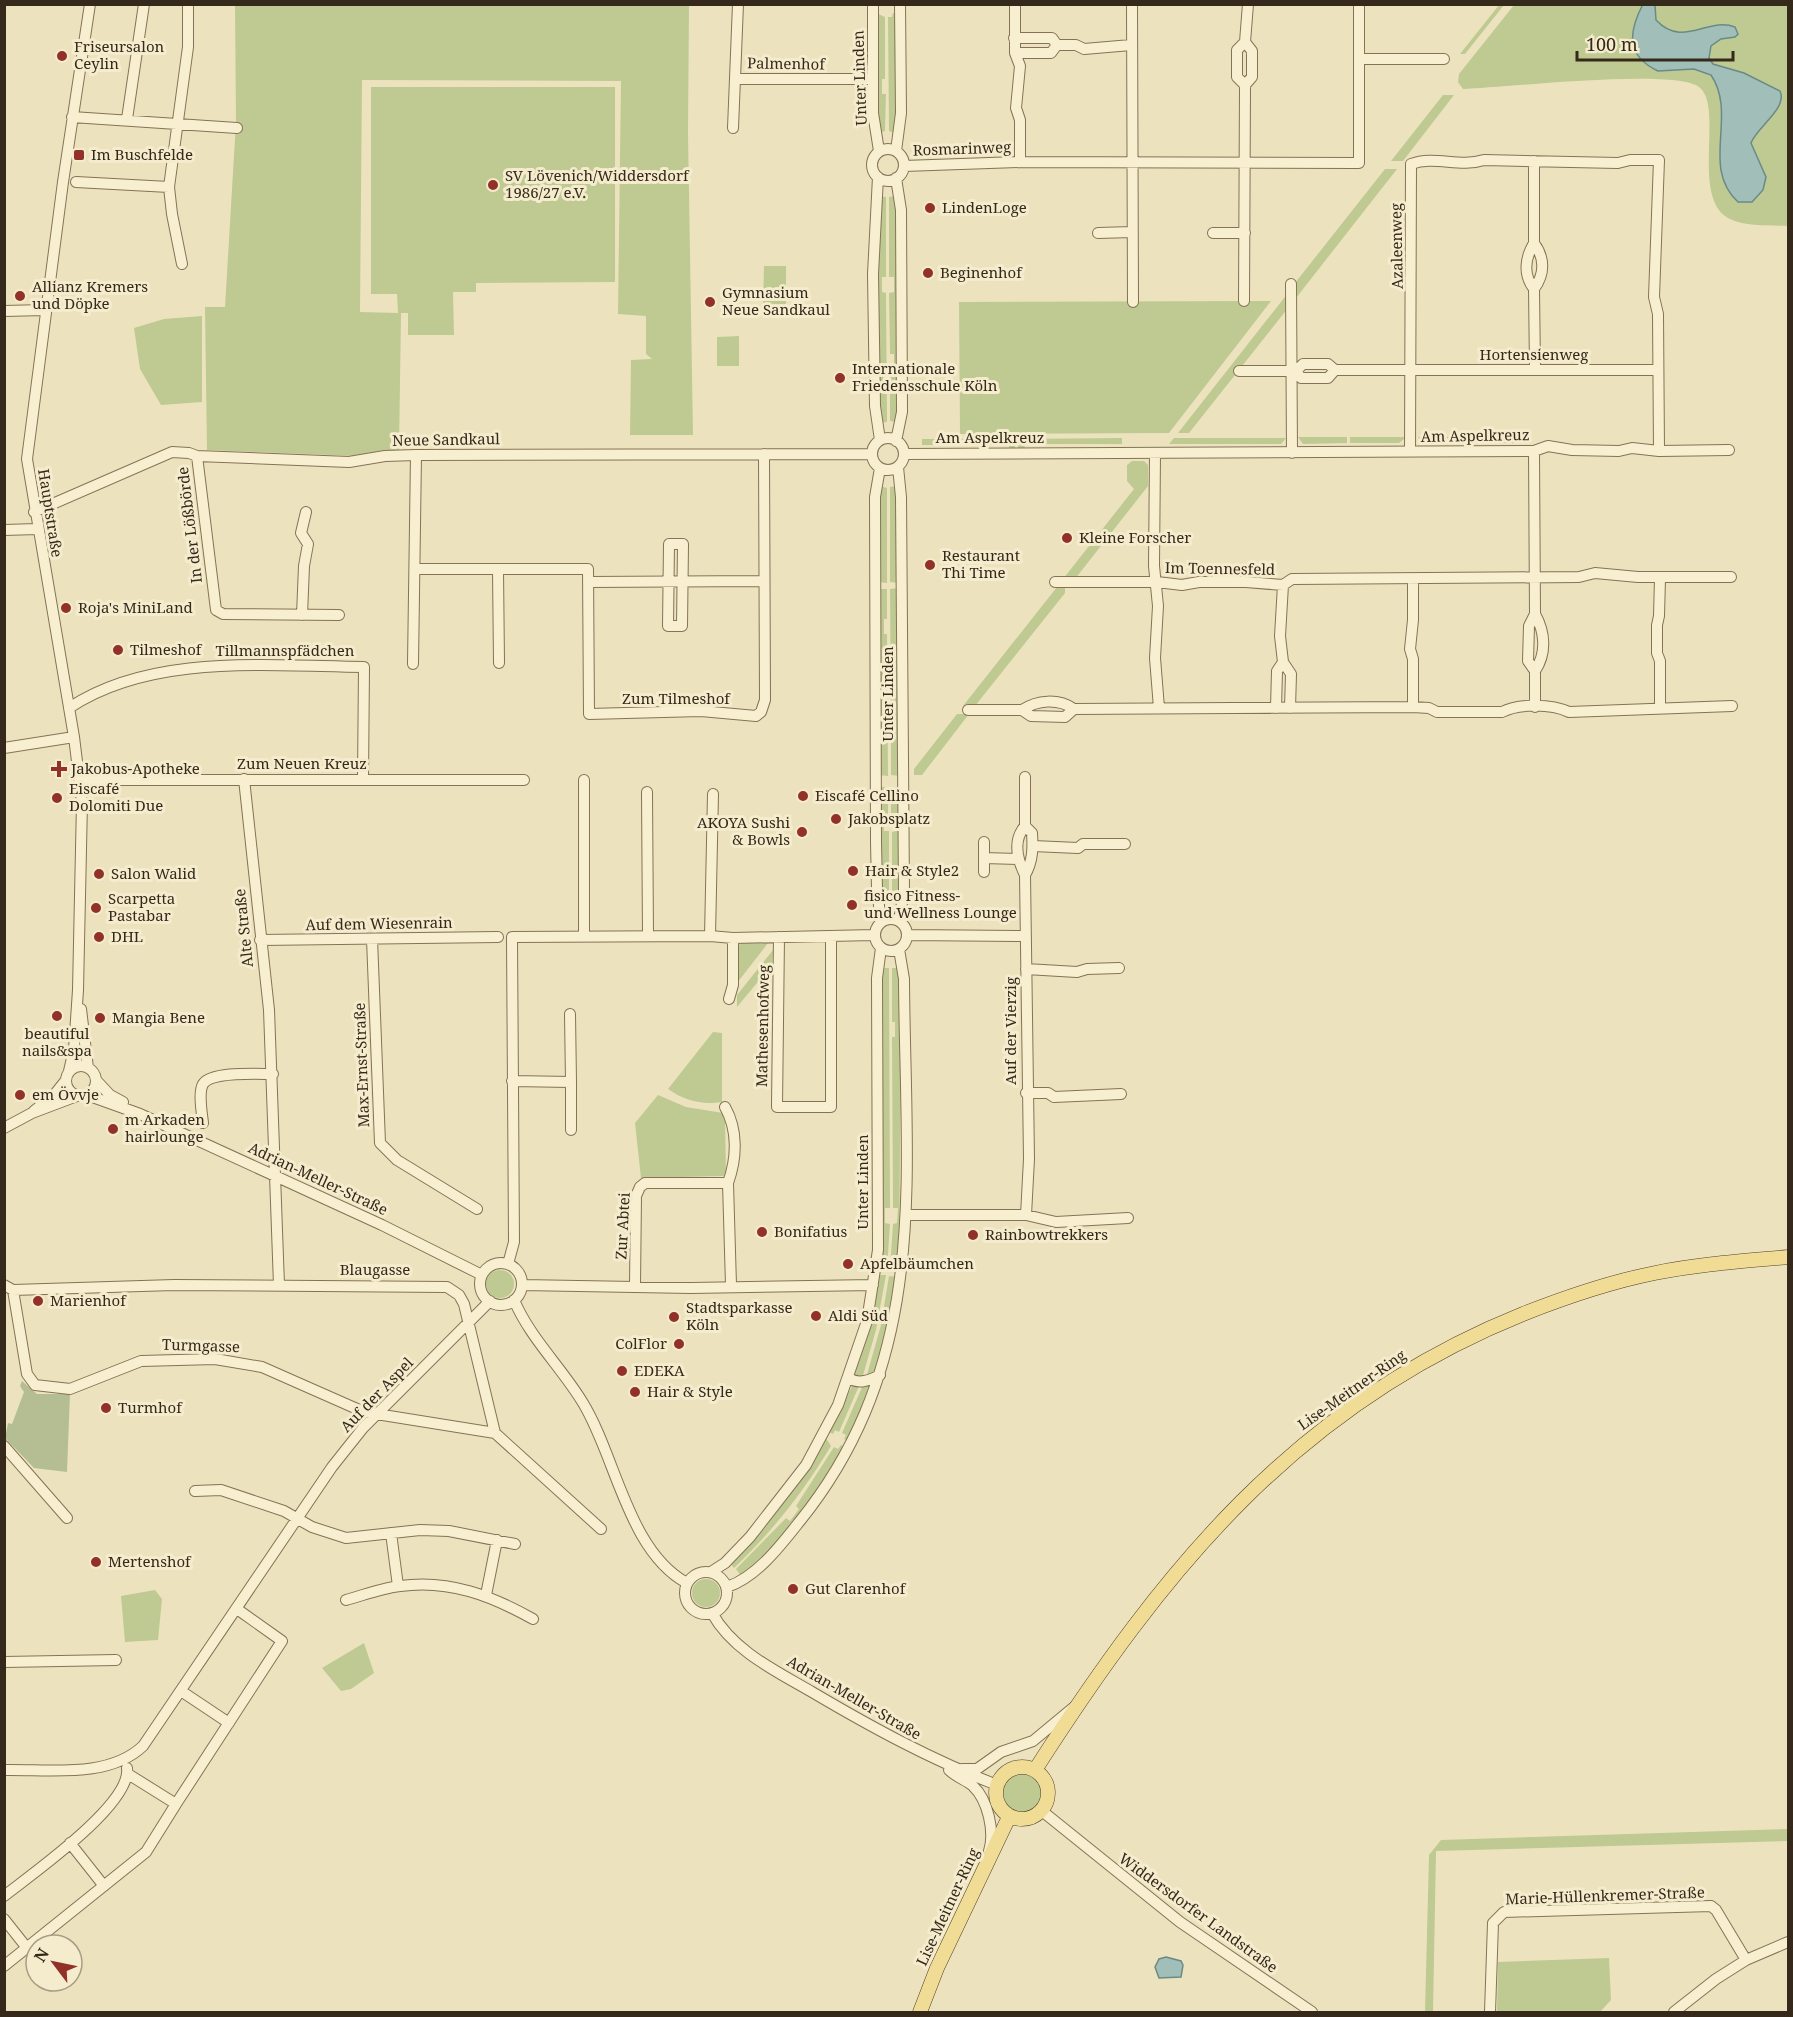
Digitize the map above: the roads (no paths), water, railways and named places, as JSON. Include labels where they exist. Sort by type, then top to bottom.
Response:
[{"type":"main road","name":"Lise-Meitner-Ring","points":[[1035,1770],[1076,1705],[1123,1639],[1211,1532],[1286,1459],[1324,1426],[1446,1347],[1572,1294],[1656,1272],[1788,1257]]},
{"type":"main road","points":[[1017,1767],[1035,1770],[1047,1784],[1047,1803],[1042,1811],[1027,1820],[1009,1817],[999,1806],[998,1785],[1009,1771],[1017,1767]]},
{"type":"main road","name":"Lise-Meitner-Ring","points":[[920,2013],[937,1968],[1009,1817]]},
{"type":"street","name":"Hauptstraße","points":[[67,1076],[74,1048],[78,990],[82,825],[80,780],[27,473],[27,449],[72,117],[90,4]]},
{"type":"street","points":[[127,119],[144,4]]},
{"type":"street","points":[[182,264],[169,187],[188,47],[188,4]]},
{"type":"street","name":"Palmenhof","points":[[733,128],[738,4]]},
{"type":"street","name":"Unter Linden","points":[[873,4],[874,120],[879,151]]},
{"type":"street","points":[[896,151],[901,113],[900,4]]},
{"type":"street","name":"Rosmarinweg","points":[[1015,4],[1015,53],[1020,66],[1016,108],[1020,120],[1020,162]]},
{"type":"street","points":[[1132,4],[1132,302]]},
{"type":"street","points":[[1244,301],[1245,86],[1237,77],[1237,50],[1245,42],[1248,4]]},
{"type":"street","name":"Rosmarinweg","points":[[904,166],[1020,162],[1359,163],[1359,4]]},
{"type":"street","points":[[1014,38],[1052,38],[1057,45]]},
{"type":"street","points":[[1057,45],[1076,45],[1084,49],[1131,45]]},
{"type":"street","points":[[1015,53],[1051,53],[1057,45]]},
{"type":"street","points":[[1359,59],[1444,59]]},
{"type":"street","name":"Palmenhof","points":[[735,78],[873,79]]},
{"type":"street","points":[[72,117],[237,128]]},
{"type":"street","points":[[878,177],[887,181],[896,178],[904,166],[902,157],[896,151],[887,149],[879,151],[872,164],[878,177],[874,209],[874,310],[875,406],[880,440]]},
{"type":"street","name":"Azaleenweg","points":[[1410,452],[1411,164],[1438,160],[1469,165],[1484,160],[1618,163],[1630,160],[1659,160],[1658,236],[1654,255],[1658,370]]},
{"type":"street","points":[[1534,160],[1534,243],[1527,254],[1527,279],[1534,289],[1535,369]]},
{"type":"street","points":[[896,178],[901,210],[902,412],[896,441],[904,454],[898,467],[889,471],[880,468],[874,462],[872,454],[874,446],[880,440],[896,441]]},
{"type":"street","points":[[76,182],[169,187]]},
{"type":"street","points":[[1098,233],[1132,232]]},
{"type":"street","points":[[1213,233],[1245,233]]},
{"type":"street","points":[[1291,284],[1294,371],[1292,453]]},
{"type":"street","points":[[4,311],[45,309]]},
{"type":"street","points":[[1239,371],[1294,371],[1302,378],[1328,378],[1335,370],[1410,370]]},
{"type":"street","name":"Hortensienweg","points":[[1410,370],[1658,370]]},
{"type":"street","points":[[1658,370],[1659,451]]},
{"type":"street","name":"Am Aspelkreuz","points":[[904,454],[1534,452],[1548,446],[1572,450],[1619,451],[1632,448],[1659,451],[1729,450]]},
{"type":"street","name":"Neue Sandkaul","points":[[34,512],[172,452],[189,453],[196,456],[349,462],[385,456],[416,455],[872,454]]},
{"type":"street","points":[[1534,452],[1534,614],[1529,626],[1528,661],[1535,671],[1535,707]]},
{"type":"street","name":"Zum Tilmeshof","points":[[588,582],[589,714],[701,711],[756,716],[761,712],[765,700],[764,454]]},
{"type":"street","name":"Im Toennesfeld","points":[[1155,454],[1154,566],[1157,582],[1155,658],[1159,708]]},
{"type":"street","points":[[413,664],[416,455]]},
{"type":"street","name":"In der Lößbörde","points":[[196,456],[216,610],[223,614],[339,615]]},
{"type":"street","name":"Unter Linden","points":[[898,467],[902,497],[904,755],[904,891],[899,921]]},
{"type":"street","name":"Unter Linden","points":[[880,468],[875,497],[876,842],[877,889],[881,922]]},
{"type":"street","points":[[302,615],[304,566],[308,544],[301,533],[306,512]]},
{"type":"street","points":[[4,530],[37,529]]},
{"type":"street","points":[[669,544],[682,544],[682,582],[682,626],[668,626],[669,544]]},
{"type":"street","points":[[415,569],[588,569],[588,582],[764,581]]},
{"type":"street","points":[[498,570],[499,663]]},
{"type":"street","name":"Im Toennesfeld","points":[[1055,582],[1157,582],[1182,585],[1199,582],[1246,582],[1282,585],[1292,579],[1535,578],[1579,577],[1595,573],[1660,578],[1731,577]]},
{"type":"street","points":[[1660,578],[1659,616],[1656,625],[1657,653],[1660,661],[1660,707]]},
{"type":"street","points":[[1413,579],[1410,649],[1413,659],[1413,707]]},
{"type":"street","name":"Im Toennesfeld","points":[[1282,585],[1280,636],[1283,646],[1283,662],[1291,674],[1290,708]]},
{"type":"street","name":"Im Toennesfeld","points":[[1276,708],[1277,671],[1283,662]]},
{"type":"street","name":"Tillmannspfädchen","points":[[69,708],[96,691],[112,685],[204,666],[364,667],[363,779]]},
{"type":"street","points":[[968,710],[1022,710],[1031,716],[1065,717],[1074,709],[1413,707],[1429,708],[1437,712],[1502,712],[1510,708],[1535,707],[1560,708],[1569,712],[1732,706]]},
{"type":"street","points":[[4,748],[74,737]]},
{"type":"street","name":"Auf der Vierzig","points":[[1025,777],[1025,826],[1032,833],[1033,846],[1032,863],[1025,875]]},
{"type":"street","name":"Alte Straße","points":[[244,779],[273,1074],[274,1175],[279,1285]]},
{"type":"street","name":"Zum Neuen Kreuz","points":[[80,780],[524,780]]},
{"type":"street","points":[[584,780],[584,937]]},
{"type":"street","points":[[647,792],[648,936]]},
{"type":"street","points":[[710,936],[713,794]]},
{"type":"street","name":"Auf der Vierzig","points":[[1025,826],[1018,833],[1018,858],[1025,875],[1026,1093],[1029,1159],[1026,1215]]},
{"type":"street","points":[[984,842],[984,872]]},
{"type":"street","points":[[1033,846],[1078,848],[1083,844],[1125,844]]},
{"type":"street","points":[[984,858],[1018,858]]},
{"type":"street","points":[[874,934],[881,922],[888,919],[899,921],[907,935]]},
{"type":"street","points":[[508,1264],[514,1242],[512,937],[710,936],[733,938],[874,934]]},
{"type":"street","points":[[874,934],[881,948],[890,951],[899,949]]},
{"type":"street","points":[[907,935],[1025,936]]},
{"type":"street","points":[[727,1587],[746,1578],[805,1515],[833,1476],[850,1446],[880,1375],[900,1294],[906,1215],[904,979],[899,949],[907,935]]},
{"type":"street","name":"Mathesenhofweg","points":[[779,937],[777,1107],[831,1107],[831,936]]},
{"type":"street","name":"Auf dem Wiesenrain","points":[[260,940],[498,937]]},
{"type":"street","name":"Mathesenhofweg","points":[[729,999],[733,985],[733,938]]},
{"type":"street","name":"Max-Ernst-Straße","points":[[372,939],[380,1143],[397,1160],[477,1209]]},
{"type":"street","name":"Unter Linden","points":[[711,1572],[725,1563],[750,1537],[788,1491],[825,1433],[849,1378],[867,1321],[878,1250],[877,978],[881,948]]},
{"type":"street","name":"Auf der Vierzig","points":[[1026,969],[1077,972],[1087,969],[1119,968]]},
{"type":"street","name":"Hauptstraße","points":[[78,990],[88,1068]]},
{"type":"street","points":[[570,1014],[571,1130]]},
{"type":"street","points":[[4,1128],[32,1113],[82,1095],[94,1088],[96,1080],[88,1068],[76,1067],[54,1095],[32,1113]]},
{"type":"street","points":[[203,1123],[201,1089],[208,1079],[219,1075],[273,1074]]},
{"type":"street","points":[[67,1076],[69,1090],[82,1095]]},
{"type":"street","name":"Adrian-Meller-Straße","points":[[96,1080],[110,1095],[140,1114]]},
{"type":"street","points":[[512,1081],[571,1082]]},
{"type":"street","name":"Auf der Vierzig","points":[[1026,1093],[1048,1093],[1054,1097],[1121,1094]]},
{"type":"street","name":"Adrian-Meller-Straße","points":[[82,1095],[140,1114],[274,1175],[482,1275]]},
{"type":"street","points":[[725,1107],[733,1122],[734,1133],[734,1168],[728,1183],[731,1286]]},
{"type":"street","name":"Zur Abtei","points":[[635,1286],[636,1196],[640,1187],[645,1183],[728,1183]]},
{"type":"street","points":[[906,1215],[1026,1215],[1056,1222],[1128,1218]]},
{"type":"street","points":[[494,1264],[508,1264],[518,1272],[522,1285],[514,1300],[503,1304],[490,1301],[481,1288],[482,1275],[494,1264]]},
{"type":"street","name":"Blaugasse","points":[[9,1288],[439,1285],[459,1295],[469,1322],[495,1433]]},
{"type":"street","points":[[522,1285],[691,1288],[873,1285]]},
{"type":"street","name":"Turmgasse","points":[[9,1288],[27,1374],[35,1385],[70,1389],[141,1361],[215,1359],[262,1367],[364,1412],[495,1433]]},
{"type":"street","points":[[514,1300],[584,1404],[629,1507],[650,1547],[667,1570],[687,1583]]},
{"type":"street","name":"Auf der Aspel","points":[[4,1770],[101,1768],[126,1759],[143,1746],[332,1467],[378,1413],[490,1301]]},
{"type":"street","points":[[849,1378],[854,1381],[863,1381],[880,1375]]},
{"type":"street","points":[[495,1433],[601,1529]]},
{"type":"street","points":[[4,1446],[67,1518]]},
{"type":"street","points":[[195,1491],[221,1490],[284,1511],[328,1533],[346,1538],[391,1533],[449,1531],[515,1544]]},
{"type":"street","points":[[391,1533],[398,1586]]},
{"type":"street","points":[[486,1595],[497,1540]]},
{"type":"street","points":[[711,1572],[719,1576],[727,1587],[724,1605],[712,1613],[699,1613],[690,1607],[685,1596],[687,1583],[696,1574],[711,1572]]},
{"type":"street","points":[[346,1600],[398,1586],[422,1584],[465,1589],[486,1595],[533,1619]]},
{"type":"street","points":[[46,1933],[147,1852],[282,1641],[237,1609]]},
{"type":"street","name":"Adrian-Meller-Straße","points":[[712,1613],[726,1635],[747,1652],[891,1739],[998,1785]]},
{"type":"street","points":[[4,1662],[116,1660]]},
{"type":"street","points":[[181,1691],[229,1723]]},
{"type":"street","points":[[947,1765],[976,1769],[1001,1752],[1033,1741],[1076,1705]]},
{"type":"street","points":[[4,1896],[104,1813],[123,1788],[128,1774],[126,1759]]},
{"type":"street","points":[[947,1765],[951,1773],[973,1786],[989,1819],[991,1845],[983,1869]]},
{"type":"street","points":[[128,1774],[176,1804]]},
{"type":"street","name":"Widdersdorfer Landstraße","points":[[1042,1811],[1180,1922],[1312,2013]]},
{"type":"street","points":[[70,1843],[104,1886]]},
{"type":"street","name":"Marie-Hüllenkremer-Straße","points":[[1490,2013],[1493,1923],[1504,1912],[1711,1906],[1716,1910],[1746,1960]]},
{"type":"street","points":[[4,1919],[24,1944]]},
{"type":"street","points":[[1674,2013],[1716,1978],[1746,1960],[1788,1942]]},
{"type":"street","points":[[4,1966],[24,1950]]},
{"type":"water","points":[[1643,4],[1655,5],[1656,20],[1676,32],[1715,25],[1735,27],[1738,34],[1735,37],[1721,39],[1711,46],[1709,58],[1713,64],[1744,73],[1780,91],[1780,104],[1751,143],[1766,177],[1763,190],[1752,202],[1738,202],[1727,188],[1722,173],[1721,107],[1718,91],[1711,75],[1694,69],[1658,71],[1648,65],[1635,51],[1633,34]]},
{"type":"water","points":[[1166,1957],[1181,1961],[1183,1965],[1181,1977],[1159,1978],[1155,1967],[1159,1959]]},
{"type":"place","name":"Friseursalon Ceylin","points":[[62,56]]},
{"type":"place","name":"Im Buschfelde","points":[[79,155]]},
{"type":"place","name":"SV Lövenich/Widdersdorf 1986/27 e.V.","points":[[493,185]]},
{"type":"place","name":"LindenLoge","points":[[930,208]]},
{"type":"place","name":"Beginenhof","points":[[928,273]]},
{"type":"place","name":"Allianz Kremers und Döpke","points":[[20,296]]},
{"type":"place","name":"Gymnasium Neue Sandkaul","points":[[710,302]]},
{"type":"place","name":"Internationale Friedensschule Köln","points":[[840,378]]},
{"type":"place","name":"Kleine Forscher","points":[[1067,538]]},
{"type":"place","name":"Restaurant Thi Time","points":[[930,565]]},
{"type":"place","name":"Roja's MiniLand","points":[[66,608]]},
{"type":"place","name":"Tilmeshof","points":[[118,650]]},
{"type":"place","name":"Jakobus-Apotheke","points":[[59,769]]},
{"type":"place","name":"Eiscafé Cellino","points":[[803,796]]},
{"type":"place","name":"Eiscafé Dolomiti Due","points":[[57,798]]},
{"type":"place","name":"Jakobsplatz","points":[[836,819]]},
{"type":"place","name":"AKOYA Sushi & Bowls","points":[[802,832]]},
{"type":"place","name":"Hair & Style2","points":[[853,871]]},
{"type":"place","name":"Salon Walid","points":[[99,874]]},
{"type":"place","name":"fisico Fitness- und Wellness Lounge","points":[[852,905]]},
{"type":"place","name":"Scarpetta Pastabar","points":[[96,908]]},
{"type":"place","name":"DHL","points":[[99,937]]},
{"type":"place","name":"beautiful nails&spa","points":[[57,1016]]},
{"type":"place","name":"Mangia Bene","points":[[100,1018]]},
{"type":"place","name":"em Övvje","points":[[20,1095]]},
{"type":"place","name":"m Arkaden hairlounge","points":[[113,1129]]},
{"type":"place","name":"Bonifatius","points":[[762,1232]]},
{"type":"place","name":"Rainbowtrekkers","points":[[973,1235]]},
{"type":"place","name":"Apfelbäumchen","points":[[848,1264]]},
{"type":"place","name":"Marienhof","points":[[38,1301]]},
{"type":"place","name":"Aldi Süd","points":[[816,1316]]},
{"type":"place","name":"Stadtsparkasse Köln","points":[[674,1317]]},
{"type":"place","name":"ColFlor","points":[[679,1344]]},
{"type":"place","name":"EDEKA","points":[[622,1371]]},
{"type":"place","name":"Hair & Style","points":[[635,1392]]},
{"type":"place","name":"Turmhof","points":[[106,1408]]},
{"type":"place","name":"Mertenshof","points":[[96,1562]]},
{"type":"place","name":"Gut Clarenhof","points":[[793,1589]]}]
